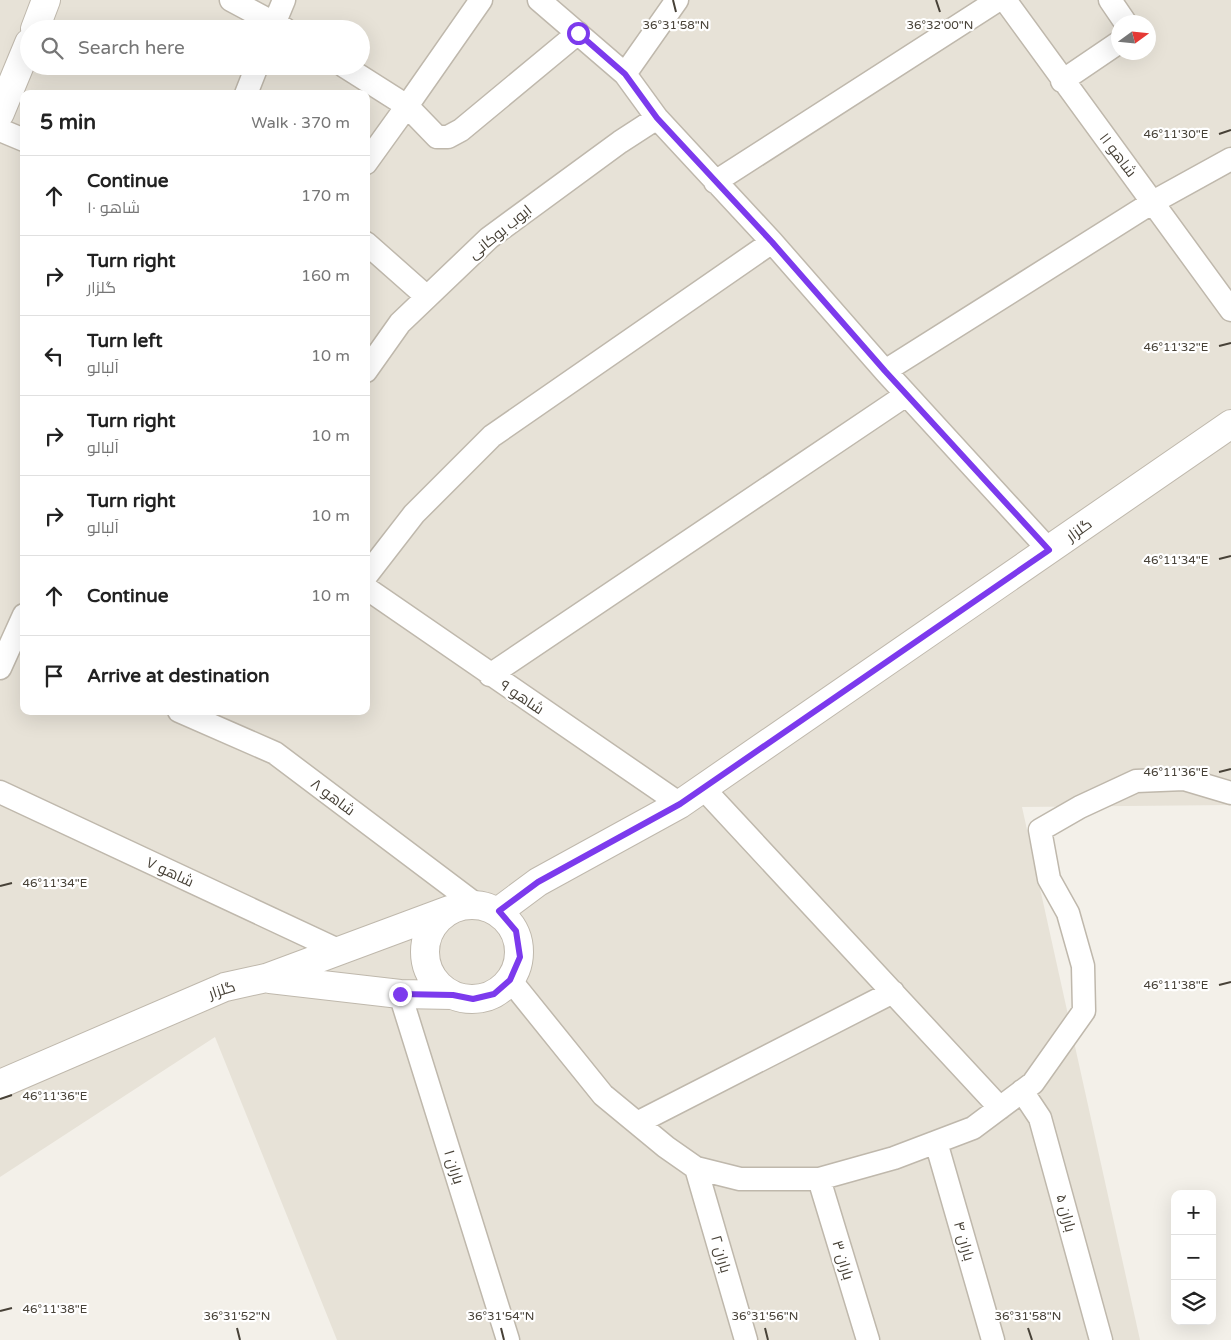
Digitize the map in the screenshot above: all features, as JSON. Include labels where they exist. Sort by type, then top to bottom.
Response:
[{"type":"street","points":[[38,20],[46,0]]},
{"type":"street","points":[[231,0],[265,20]]},
{"type":"street","points":[[279,20],[284,0]]},
{"type":"street","points":[[370,157],[481,0]]},
{"type":"street","points":[[539,0],[625,74],[657,118],[772,242],[885,371],[1049,550]]},
{"type":"street","points":[[625,74],[677,0]]},
{"type":"street","points":[[715,182],[998,0]]},
{"type":"street","name":"شاهو ۱۱","points":[[1005,0],[1062,81],[1231,310]]},
{"type":"street","points":[[1110,0],[1120,15]]},
{"type":"street","points":[[358,75],[407,106],[438,137],[448,137],[461,130],[578,33]]},
{"type":"street","points":[[1062,81],[1111,49]]},
{"type":"street","points":[[0,113],[20,65]]},
{"type":"street","points":[[248,90],[253,75]]},
{"type":"street","name":"ایوب بوکانی","points":[[370,365],[400,323],[489,238],[620,142],[657,118]]},
{"type":"street","points":[[0,130],[20,138]]},
{"type":"street","points":[[885,371],[1153,202],[1231,158]]},
{"type":"street","points":[[370,571],[414,514],[492,436],[772,242]]},
{"type":"street","points":[[370,247],[427,297]]},
{"type":"street","points":[[490,675],[906,394]]},
{"type":"street","name":"گلزار","points":[[0,1084],[225,986],[266,978],[340,951],[474,908],[538,882],[680,804],[1231,424]]},
{"type":"street","name":"شاهو ۹","points":[[370,591],[680,804]]},
{"type":"street","points":[[0,668],[18,641]]},
{"type":"street","name":"شاهو ۸","points":[[188,715],[275,753],[474,908]]},
{"type":"street","points":[[510,980],[603,1095],[696,1168],[740,1179],[819,1179],[894,1158],[973,1128],[1033,1083],[1084,1011],[1083,966],[1068,913],[1049,879],[1040,830],[1080,807],[1136,781],[1184,779],[1231,793]]},
{"type":"street","points":[[702,788],[1000,1108]]},
{"type":"street","name":"شاهو ۷","points":[[0,792],[340,951]]},
{"type":"street","points":[[266,978],[400,994],[453,995],[473,999],[494,994],[510,980],[520,957],[516,931],[474,908],[430,928],[424,953],[433,978],[453,995]]},
{"type":"street","points":[[637,1123],[892,992]]},
{"type":"street","name":"باران ۱","points":[[400,994],[508,1340]]},
{"type":"street","name":"باران ۵","points":[[1022,1091],[1040,1118],[1101,1340]]},
{"type":"street","name":"باران ۴","points":[[936,1142],[993,1340]]},
{"type":"street","name":"باران ۲","points":[[696,1168],[746,1340]]},
{"type":"street","name":"باران ۳","points":[[819,1179],[868,1340]]},
{"type":"shaded area","points":[[0,0],[1231,0],[1231,805],[1022,807],[1140,1340],[337,1340],[215,1037],[0,1177]]},
{"type":"route","points":[[400,994],[453,995],[473,999],[494,994],[510,980],[520,957],[516,931],[499,911],[538,882],[680,804],[1049,550],[885,371],[772,242],[657,118],[625,74],[578,33]]}]
